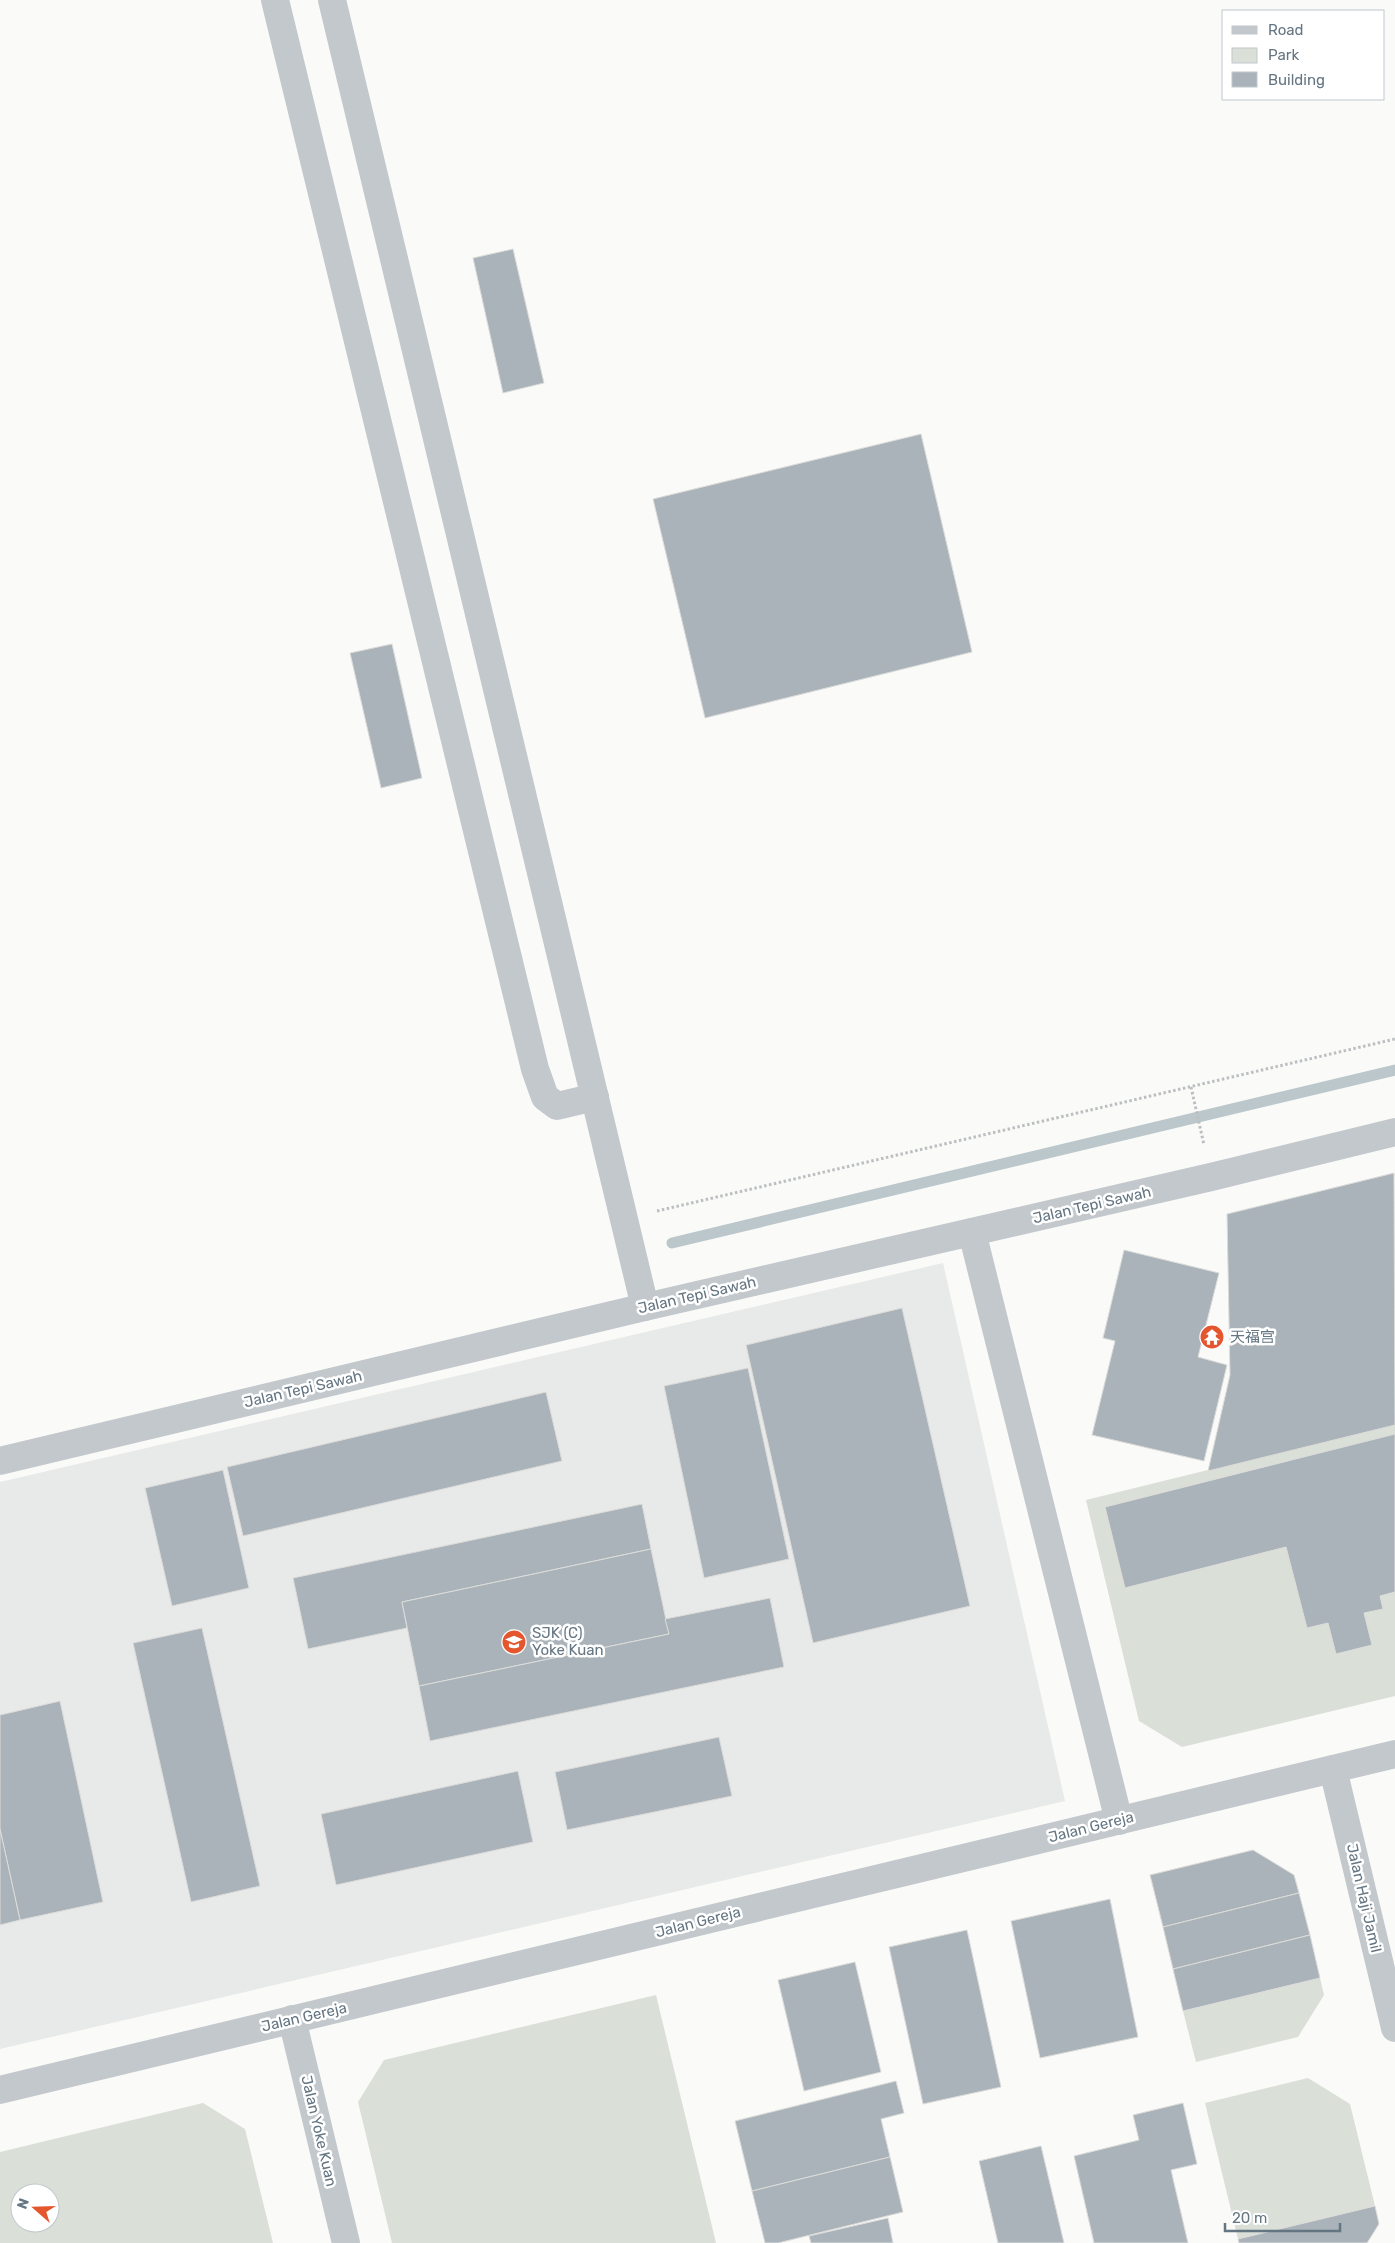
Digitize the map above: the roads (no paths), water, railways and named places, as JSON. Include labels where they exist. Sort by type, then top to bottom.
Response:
[{"type":"street","points":[[276,0],[535,1069],[545,1097],[557,1106],[595,1097]]},
{"type":"street","points":[[332,0],[645,1307]]},
{"type":"street","name":"Jalan Tepi Sawah","points":[[0,1461],[645,1307],[1211,1177],[1395,1132]]},
{"type":"street","points":[[972,1232],[1119,1821]]},
{"type":"street","name":"Jalan Gereja","points":[[0,2090],[1395,1754]]},
{"type":"street","name":"Jalan Haji Jamil","points":[[1333,1769],[1395,2028]]},
{"type":"street","name":"Jalan Yoke Kuan","points":[[292,2019],[346,2243]]},
{"type":"waterway","points":[[672,1243],[1395,1070]]},
{"type":"place","name":"天福宫","points":[[1212,1337]]},
{"type":"place","name":"SJK (C) Yoke Kuan","points":[[514,1642]]}]
